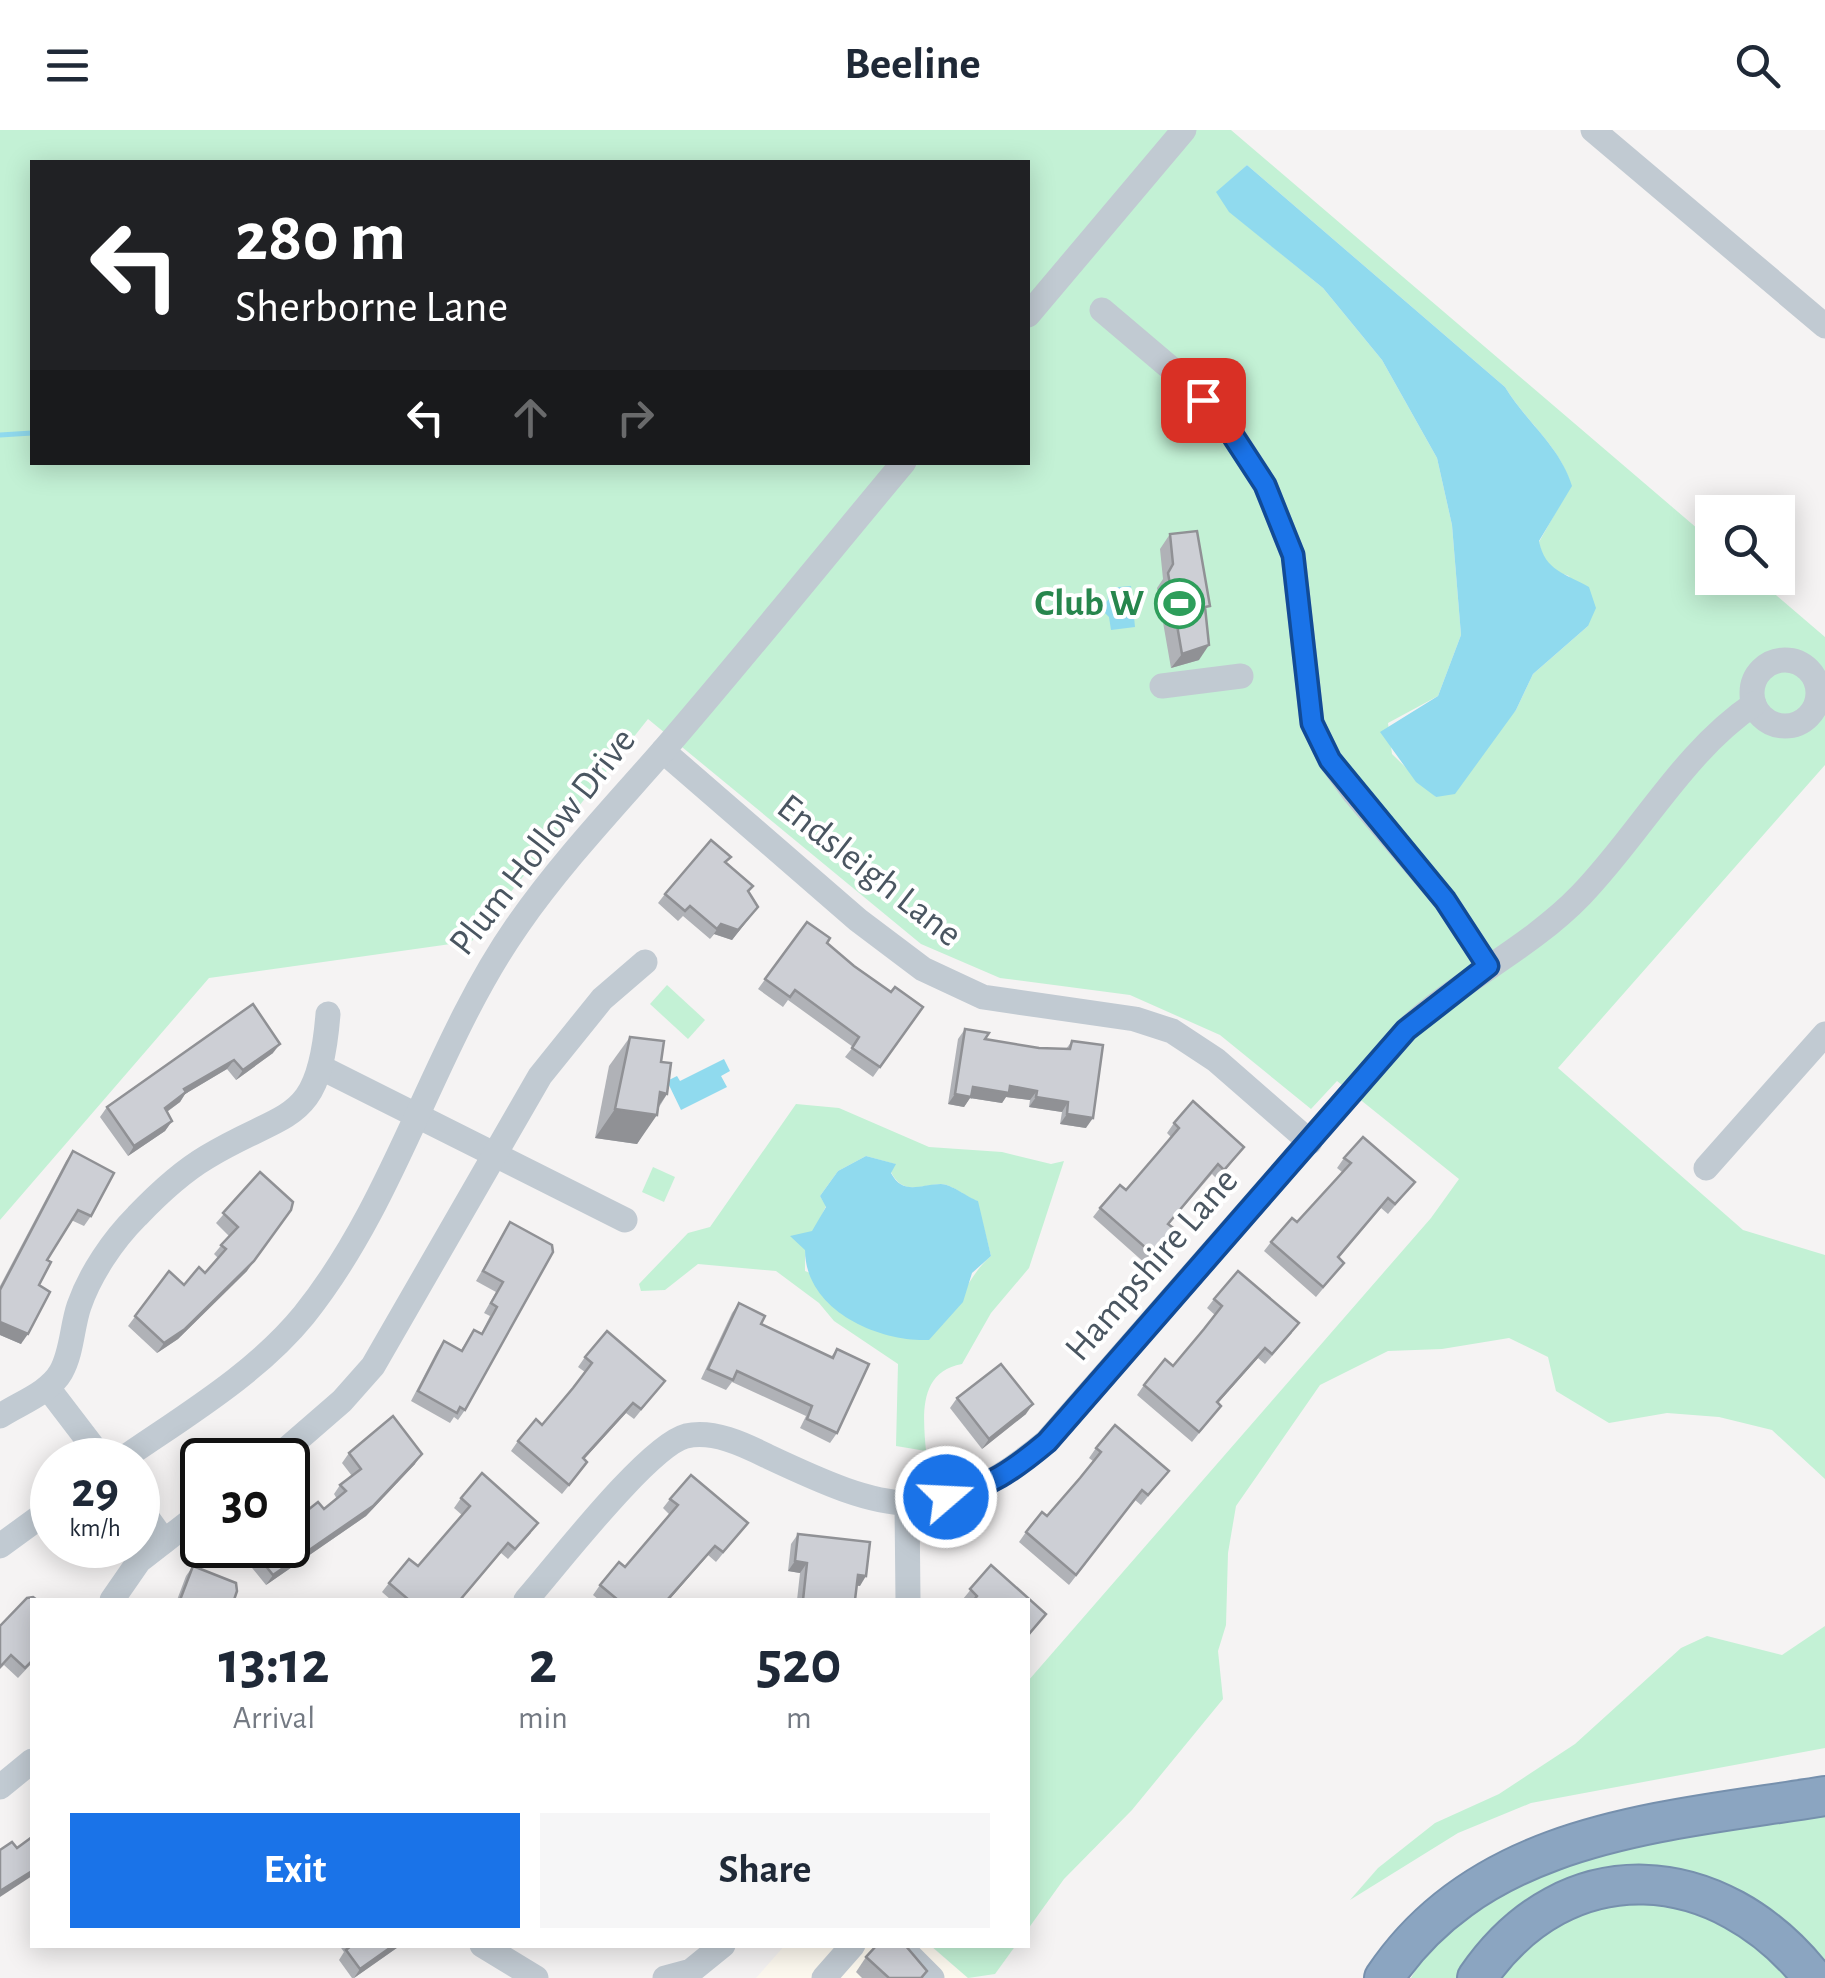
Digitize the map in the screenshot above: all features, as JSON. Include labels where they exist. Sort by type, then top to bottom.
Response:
[{"type":"highway","points":[[1384,1978],[1449,1907],[1530,1856],[1598,1834],[1825,1796]]},
{"type":"highway","points":[[1477,1978],[1520,1930],[1554,1906],[1595,1890],[1636,1884],[1678,1887],[1716,1897],[1752,1917],[1787,1946],[1814,1978]]},
{"type":"street","points":[[1030,313],[1184,130]]},
{"type":"street","points":[[1593,130],[1825,326]]},
{"type":"street","points":[[1102,310],[1181,377],[1224,422],[1265,485],[1293,555],[1312,723],[1346,783],[1445,900],[1488,966]]},
{"type":"street","name":"Plum Hollow Drive","points":[[152,1438],[268,1354],[304,1314],[347,1251],[473,992],[519,923],[574,851],[901,465]]},
{"type":"street","points":[[1162,686],[1242,676]]},
{"type":"street","name":"Hampshire Lane","points":[[528,1598],[654,1454],[685,1436],[738,1442],[832,1487],[876,1502],[907,1504],[969,1493],[1011,1472],[1047,1442],[1406,1030],[1488,966],[1543,930],[1579,897],[1719,728],[1754,704]]},
{"type":"street","name":"Endsleigh Lane","points":[[662,751],[858,920],[922,969],[983,996],[1125,1017],[1172,1031],[1216,1060],[1310,1142]]},
{"type":"street","points":[[299,1438],[374,1366],[427,1280],[492,1153],[566,1039],[645,962]]},
{"type":"street","points":[[0,1416],[48,1388],[62,1370],[80,1304],[96,1269],[130,1223],[166,1187],[204,1159],[290,1117],[310,1094],[320,1068],[328,1014]]},
{"type":"street","points":[[1706,1168],[1825,1034]]},
{"type":"street","points":[[320,1068],[625,1220]]},
{"type":"street","points":[[48,1388],[86,1438]]},
{"type":"street","points":[[907,1504],[908,1598]]},
{"type":"street","points":[[0,1546],[30,1524]]},
{"type":"street","points":[[113,1598],[140,1561],[180,1529]]},
{"type":"street","points":[[160,1535],[164,1541]]},
{"type":"street","points":[[0,1788],[30,1763]]},
{"type":"street","points":[[487,1948],[536,1978]]},
{"type":"street","points":[[665,1978],[691,1971],[719,1948]]},
{"type":"street","points":[[824,1978],[850,1948]]},
{"type":"street","points":[[903,1948],[932,1978]]},
{"type":"shaded area","points":[[782,1948],[933,1948],[968,1978],[756,1978]]},
{"type":"green space","points":[[0,130],[1231,130],[1695,526],[1695,595],[1776,595],[1825,637],[1825,765],[1558,1068],[1743,1230],[1825,1255],[1825,1479],[1772,1430],[1719,1417],[1667,1413],[1609,1423],[1556,1391],[1548,1357],[1509,1338],[1442,1349],[1388,1351],[1320,1385],[1236,1506],[1228,1553],[1226,1625],[1218,1651],[1223,1699],[1132,1810],[1064,1879],[1030,1926],[1030,1679],[1431,1218],[1459,1179],[1337,1081],[1311,1109],[1220,1035],[1130,995],[1000,978],[921,944],[648,719],[472,941],[209,978],[0,1220]],"holes":[[[1247,165],[1505,387],[1551,446],[1571,485],[1539,542],[1548,564],[1569,576],[1588,626],[1533,674],[1516,710],[1436,797],[1392,754],[1388,723],[1438,696],[1461,635],[1452,525],[1437,458],[1382,360],[1323,288],[1230,212],[1217,192]]]},
{"type":"green space","points":[[667,985],[705,1020],[688,1039],[650,1004]]},
{"type":"green space","points":[[796,1104],[839,1108],[929,1147],[1002,1152],[1051,1164],[1064,1161],[1029,1268],[991,1313],[962,1364],[937,1376],[930,1386],[924,1410],[926,1451],[896,1446],[898,1364],[834,1321],[819,1303],[776,1271],[698,1264],[665,1290],[641,1291],[639,1284],[688,1233],[710,1227]],"holes":[[[866,1156],[895,1164],[891,1172],[907,1187],[941,1184],[977,1201],[991,1256],[976,1272],[943,1324],[805,1271],[805,1250],[826,1206],[820,1196],[838,1171]]]},
{"type":"green space","points":[[653,1167],[675,1177],[664,1202],[642,1192]]},
{"type":"green space","points":[[1825,1626],[1825,1748],[1531,1803],[1458,1833],[1350,1900],[1378,1868],[1435,1823],[1499,1794],[1575,1744],[1681,1648],[1707,1636],[1782,1655]]},
{"type":"green space","points":[[1825,1809],[1825,1978],[1411,1978],[1432,1941],[1555,1862]]},
{"type":"green space","points":[[933,1948],[1014,1948],[995,1974],[968,1978]]},
{"type":"water","points":[[1247,165],[1505,387],[1551,446],[1572,486],[1539,541],[1551,565],[1589,587],[1596,608],[1588,626],[1533,674],[1516,710],[1455,794],[1436,797],[1416,782],[1380,732],[1438,696],[1461,635],[1452,525],[1437,458],[1382,360],[1323,288],[1229,212],[1216,192]]},
{"type":"water","points":[[1131,586],[1135,627],[1111,630],[1109,617],[1100,608],[1108,600],[1107,588]]},
{"type":"water","points":[[724,1059],[730,1071],[721,1076],[727,1087],[681,1110],[667,1081],[677,1076],[680,1081]]},
{"type":"water","points":[[866,1156],[896,1164],[891,1173],[907,1187],[945,1185],[978,1201],[991,1256],[972,1273],[963,1302],[929,1340],[887,1335],[847,1318],[817,1289],[808,1271],[805,1250],[790,1236],[812,1231],[826,1207],[820,1196],[838,1171]]},
{"type":"building","points":[[1197,531],[1210,606],[1205,607],[1209,645],[1182,654],[1168,573],[1173,564],[1170,534]]},
{"type":"building","points":[[711,840],[731,857],[725,862],[753,886],[748,891],[758,907],[738,930],[721,924],[717,929],[690,906],[685,911],[665,894]]},
{"type":"building","points":[[807,922],[830,938],[827,943],[854,966],[891,992],[895,987],[923,1007],[880,1067],[852,1048],[859,1037],[795,990],[790,997],[765,979]]},
{"type":"building","points":[[253,1004],[280,1044],[243,1070],[234,1060],[184,1089],[186,1092],[165,1108],[172,1121],[134,1146],[107,1107]]},
{"type":"building","points":[[965,1029],[989,1033],[985,1039],[1039,1048],[1070,1049],[1072,1041],[1103,1045],[1093,1118],[1067,1114],[1068,1102],[1036,1097],[1037,1091],[1010,1086],[1009,1093],[973,1087],[971,1097],[955,1094]]},
{"type":"building","points":[[630,1037],[664,1041],[661,1062],[671,1063],[667,1094],[660,1092],[657,1115],[615,1109]]},
{"type":"building","points":[[1193,1101],[1244,1147],[1224,1170],[1218,1164],[1168,1224],[1176,1230],[1154,1255],[1100,1208],[1120,1185],[1126,1190],[1179,1128],[1174,1123]]},
{"type":"building","points":[[1363,1137],[1415,1182],[1395,1204],[1388,1198],[1338,1257],[1344,1263],[1323,1287],[1271,1242],[1292,1218],[1297,1222],[1351,1163],[1344,1158]]},
{"type":"building","points":[[73,1151],[114,1173],[91,1216],[78,1210],[47,1260],[51,1262],[39,1285],[50,1292],[28,1334],[0,1322],[0,1290]]},
{"type":"building","points":[[260,1172],[293,1202],[291,1210],[254,1261],[185,1329],[164,1343],[135,1316],[169,1271],[184,1285],[199,1267],[205,1273],[226,1249],[221,1245],[238,1227],[223,1213]]},
{"type":"building","points":[[510,1222],[552,1245],[553,1252],[465,1410],[460,1407],[457,1413],[418,1391],[444,1341],[462,1351],[474,1330],[482,1334],[497,1307],[491,1303],[503,1282],[483,1271]]},
{"type":"building","points":[[1238,1271],[1299,1323],[1272,1354],[1265,1348],[1217,1402],[1221,1406],[1199,1432],[1144,1385],[1165,1359],[1173,1366],[1204,1329],[1222,1306],[1214,1299]]},
{"type":"building","points":[[739,1303],[765,1316],[761,1324],[833,1358],[837,1349],[869,1364],[837,1433],[807,1419],[812,1406],[737,1371],[733,1380],[708,1369]]},
{"type":"building","points":[[607,1331],[665,1381],[641,1409],[633,1403],[583,1458],[587,1462],[569,1485],[518,1441],[536,1419],[542,1425],[573,1388],[592,1363],[585,1357]]},
{"type":"building","points":[[1001,1364],[1033,1404],[989,1439],[957,1398]]},
{"type":"building","points":[[393,1416],[422,1454],[373,1506],[310,1549],[310,1508],[318,1502],[324,1509],[346,1491],[340,1485],[361,1469],[349,1453]]},
{"type":"building","points":[[1115,1425],[1169,1471],[1148,1495],[1142,1490],[1076,1575],[1026,1532],[1042,1512],[1047,1516],[1080,1478],[1101,1452],[1096,1448]]},
{"type":"building","points":[[482,1473],[538,1523],[515,1549],[508,1543],[462,1598],[407,1598],[389,1583],[409,1559],[418,1566],[470,1506],[461,1498]]},
{"type":"building","points":[[691,1475],[748,1523],[723,1552],[715,1546],[669,1598],[616,1598],[600,1585],[619,1562],[625,1567],[678,1505],[670,1499]]},
{"type":"building","points":[[798,1534],[870,1542],[866,1576],[858,1575],[855,1598],[803,1598],[807,1563],[795,1561]]},
{"type":"building","points":[[991,1565],[1028,1598],[976,1598],[970,1589]]},
{"type":"building","points":[[192,1568],[198,1568],[236,1583],[235,1598],[181,1598]]},
{"type":"building","points":[[33,1597],[34,1598],[30,1598],[30,1663],[25,1668],[11,1655],[0,1667],[0,1626],[27,1598]]},
{"type":"building","points":[[1030,1600],[1046,1614],[1030,1633]]},
{"type":"building","points":[[30,1838],[30,1872],[0,1891],[0,1850],[12,1842],[17,1848]]},
{"type":"building","points":[[348,1948],[390,1948],[360,1969],[346,1950]]},
{"type":"building","points":[[874,1948],[908,1948],[927,1971],[921,1978],[889,1978],[866,1957]]},
{"type":"waterway","points":[[0,435],[30,433]]},
{"type":"place","name":"Club W","points":[[1179,604]]},
{"type":"route","points":[[946,1497],[969,1493],[1011,1472],[1047,1442],[1406,1030],[1488,966],[1445,900],[1330,760],[1312,723],[1293,555],[1265,485],[1224,422],[1203,400]]}]
